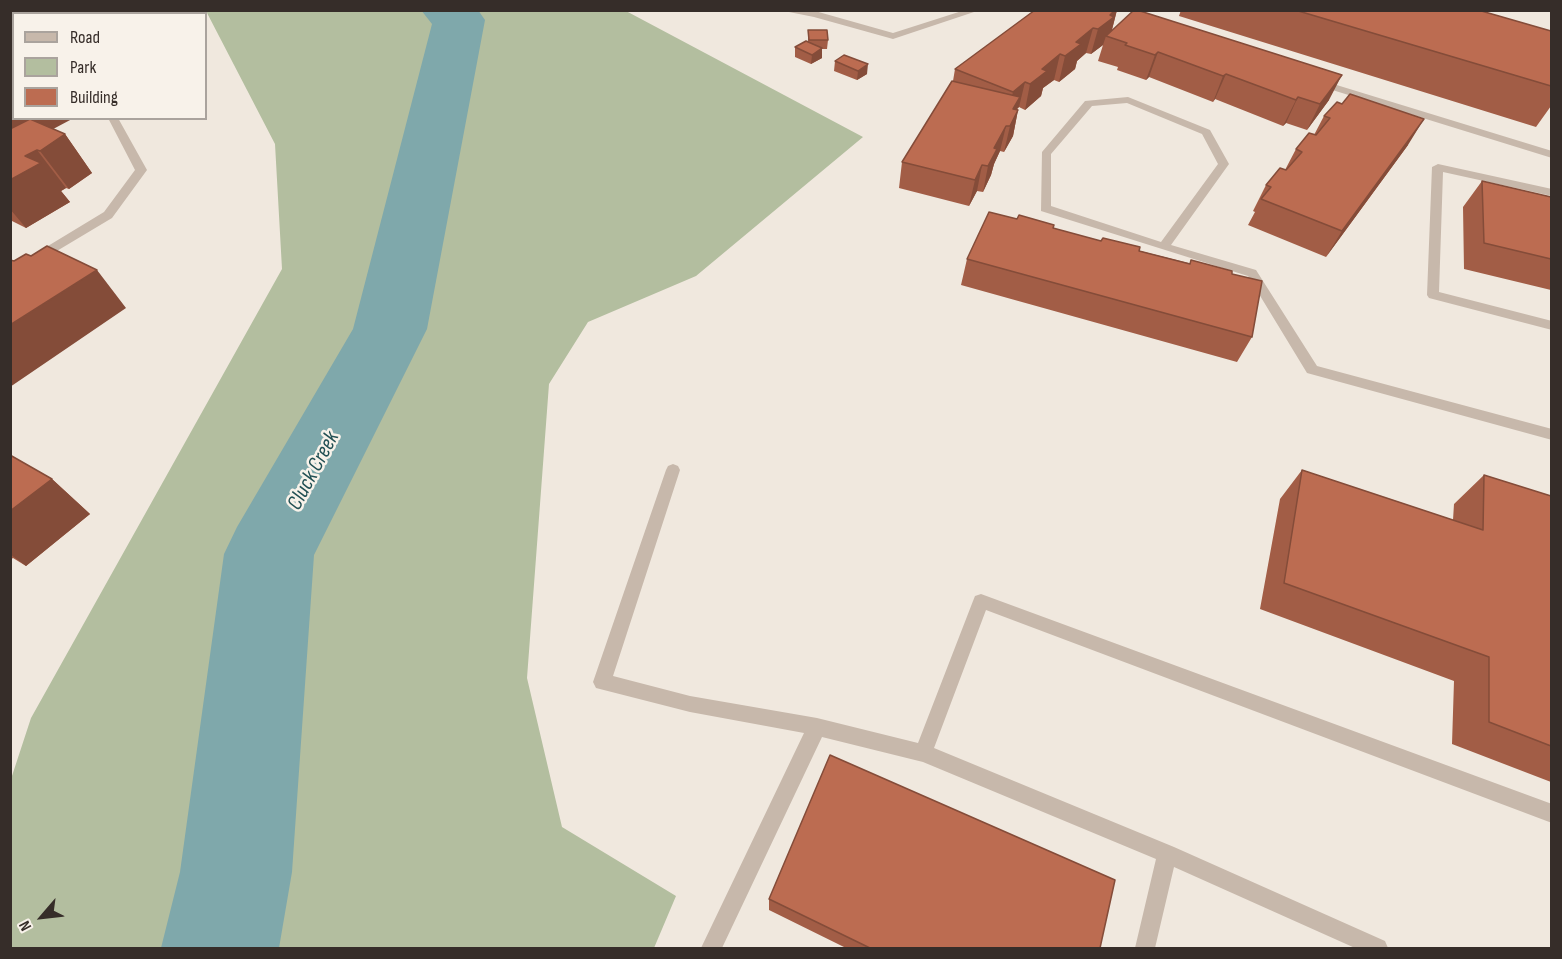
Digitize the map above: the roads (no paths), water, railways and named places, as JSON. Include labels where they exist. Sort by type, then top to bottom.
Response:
[{"type":"lane","points":[[783,10],[815,14],[894,36],[976,10]]},
{"type":"lane","points":[[1309,80],[1551,155]]},
{"type":"lane","points":[[1164,247],[1224,164],[1206,132],[1128,100],[1089,104],[1046,154],[1045,208],[1164,247],[1252,273],[1312,370],[1551,435]]},
{"type":"lane","points":[[10,275],[108,215],[141,170],[114,120]]},
{"type":"lane","points":[[1551,193],[1438,167],[1433,295],[1551,326]]},
{"type":"lane","points":[[673,470],[602,682],[701,706],[817,727],[923,753],[1167,854],[1378,948]]},
{"type":"lane","points":[[923,753],[981,601],[1551,814]]},
{"type":"lane","points":[[711,948],[817,727]]},
{"type":"lane","points":[[1145,948],[1167,854]]},
{"type":"waterway","name":"Cluck Creek","points":[[220,948],[236,872],[269,554],[390,329],[459,20],[446,10]]}]
